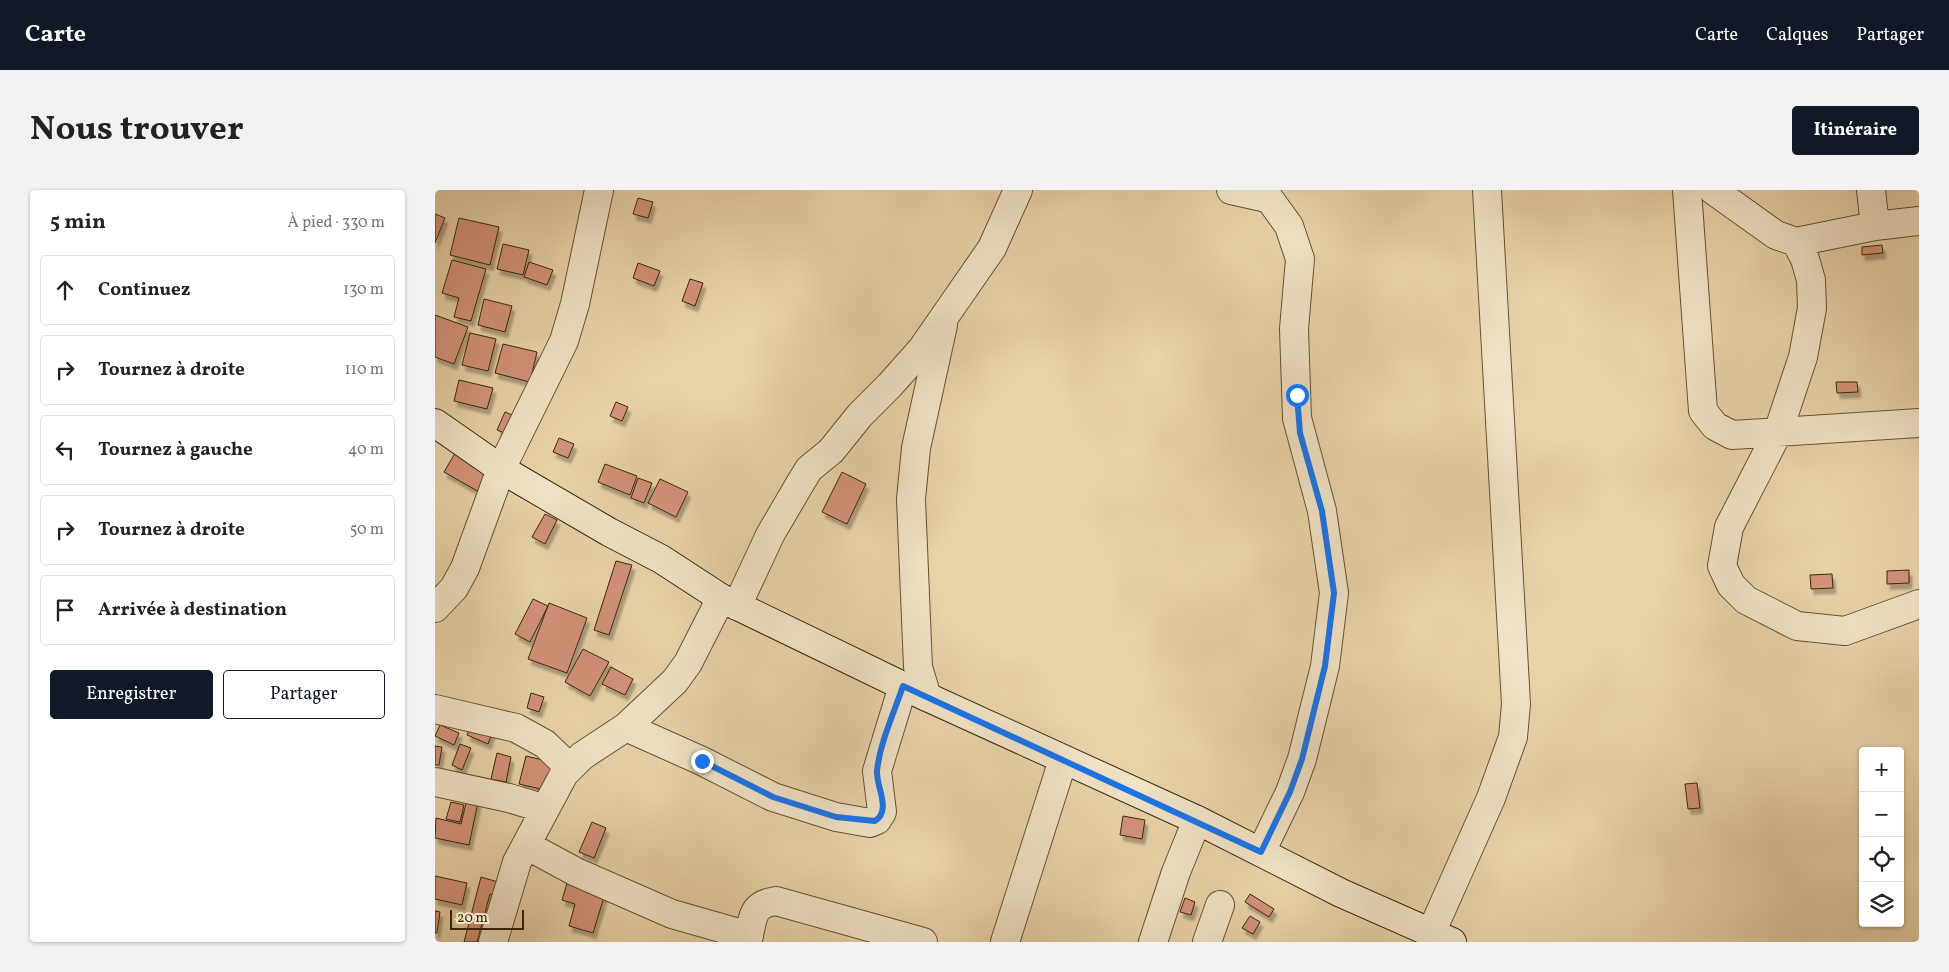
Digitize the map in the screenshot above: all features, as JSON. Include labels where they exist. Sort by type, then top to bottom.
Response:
[{"type":"street","points":[[435,608],[454,588],[465,568],[501,469],[564,341],[575,304],[599,190]]},
{"type":"street","points":[[493,942],[509,882],[526,845],[569,768],[600,742],[626,727],[675,681],[729,602],[809,469],[831,451],[860,415],[891,385],[922,349],[944,318],[992,248],[1017,190]]},
{"type":"street","points":[[1231,190],[1265,194],[1289,226],[1300,259],[1294,329],[1297,418],[1322,511],[1334,593],[1323,676],[1304,750],[1290,792],[1261,852]]},
{"type":"street","points":[[435,423],[501,469],[609,532],[661,559],[729,602],[903,686],[1197,820],[1341,892],[1442,938],[1513,737],[1516,704],[1487,190]]},
{"type":"street","points":[[1687,190],[1703,411],[1715,426],[1732,435],[1919,423]]},
{"type":"street","points":[[1713,190],[1776,235],[1796,242],[1875,226],[1919,221]]},
{"type":"street","points":[[1871,190],[1875,226]]},
{"type":"street","points":[[1796,242],[1805,258],[1811,280],[1812,308],[1803,357],[1779,432],[1729,527],[1722,566],[1731,585],[1746,600],[1797,626],[1845,631],[1919,604]]},
{"type":"street","points":[[927,697],[918,667],[911,498],[919,430],[944,318]]},
{"type":"street","points":[[626,727],[702,761],[773,797],[836,817],[871,823],[877,820],[882,812],[877,771],[903,686]]},
{"type":"street","points":[[435,709],[516,728],[545,744],[569,768]]},
{"type":"street","points":[[1005,942],[1063,760]]},
{"type":"street","points":[[435,782],[500,796],[545,809]]},
{"type":"street","points":[[1153,942],[1175,872],[1197,820]]},
{"type":"street","points":[[526,845],[577,872],[672,914],[748,939],[757,908],[762,904],[776,901],[923,942]]},
{"type":"street","points":[[1207,942],[1220,905]]},
{"type":"building","points":[[638,198],[653,202],[648,218],[633,214]]},
{"type":"building","points":[[435,214],[445,218],[435,243]]},
{"type":"building","points":[[459,218],[499,227],[490,265],[450,255]]},
{"type":"building","points":[[503,244],[529,250],[523,275],[497,269]]},
{"type":"building","points":[[1882,245],[1883,253],[1862,255],[1862,247]]},
{"type":"building","points":[[452,260],[486,269],[471,321],[454,317],[459,298],[442,293]]},
{"type":"building","points":[[529,262],[553,270],[547,285],[524,277]]},
{"type":"building","points":[[638,263],[660,271],[654,286],[633,278]]},
{"type":"building","points":[[690,279],[703,283],[695,306],[682,301]]},
{"type":"building","points":[[484,299],[512,306],[505,332],[478,325]]},
{"type":"building","points":[[435,315],[468,327],[454,364],[435,357]]},
{"type":"building","points":[[470,333],[496,339],[488,371],[462,365]]},
{"type":"building","points":[[503,344],[537,352],[530,382],[495,373]]},
{"type":"building","points":[[459,380],[493,388],[487,409],[454,401]]},
{"type":"building","points":[[1836,382],[1857,382],[1858,392],[1837,393]]},
{"type":"building","points":[[616,402],[628,407],[622,421],[610,416]]},
{"type":"building","points":[[505,412],[524,420],[516,438],[497,430]]},
{"type":"building","points":[[559,438],[574,444],[568,458],[553,452]]},
{"type":"building","points":[[458,448],[502,474],[488,497],[444,472]]},
{"type":"building","points":[[605,464],[637,476],[630,495],[598,482]]},
{"type":"building","points":[[842,472],[866,484],[847,524],[822,512]]},
{"type":"building","points":[[638,478],[652,483],[644,503],[631,498]]},
{"type":"building","points":[[660,479],[688,492],[676,517],[648,503]]},
{"type":"building","points":[[545,514],[557,520],[545,544],[532,537]]},
{"type":"building","points":[[616,561],[632,565],[609,635],[594,630]]},
{"type":"building","points":[[1909,570],[1909,583],[1887,584],[1887,571]]},
{"type":"building","points":[[1832,574],[1833,588],[1811,589],[1810,575]]},
{"type":"building","points":[[533,599],[548,606],[530,642],[515,634]]},
{"type":"building","points":[[549,603],[587,618],[567,673],[528,659]]},
{"type":"building","points":[[583,649],[609,662],[590,696],[565,682]]},
{"type":"building","points":[[611,667],[633,679],[625,695],[602,684]]},
{"type":"building","points":[[531,693],[544,697],[539,712],[527,708]]},
{"type":"building","points":[[474,719],[494,728],[488,744],[467,735]]},
{"type":"building","points":[[440,725],[459,733],[454,745],[435,736]]},
{"type":"building","points":[[460,744],[471,748],[462,770],[452,765]]},
{"type":"building","points":[[435,746],[442,747],[439,765],[435,765]]},
{"type":"building","points":[[497,753],[511,757],[506,782],[491,779]]},
{"type":"building","points":[[526,756],[556,763],[549,791],[519,784]]},
{"type":"building","points":[[1697,783],[1700,808],[1688,809],[1685,784]]},
{"type":"building","points":[[467,799],[478,802],[469,845],[435,838],[436,818],[461,824]]},
{"type":"building","points":[[451,802],[464,805],[460,822],[446,819]]},
{"type":"building","points":[[1123,816],[1145,820],[1142,839],[1120,835]]},
{"type":"building","points":[[592,822],[606,828],[594,858],[579,852]]},
{"type":"building","points":[[570,873],[608,884],[593,933],[569,926],[575,904],[562,900]]},
{"type":"building","points":[[435,876],[467,883],[462,905],[435,899]]},
{"type":"building","points":[[481,877],[505,884],[502,897],[490,894],[477,942],[464,942]]},
{"type":"building","points":[[1250,894],[1274,909],[1269,917],[1245,902]]},
{"type":"building","points":[[1185,898],[1195,902],[1191,915],[1180,912]]},
{"type":"building","points":[[435,911],[440,912],[437,933],[435,933]]},
{"type":"building","points":[[1250,916],[1260,922],[1253,934],[1242,928]]},
{"type":"route","points":[[702,761],[773,797],[836,817],[871,823],[881,816],[882,812],[877,771],[883,746],[903,686],[1197,820],[1261,852],[1290,792],[1302,759],[1325,666],[1334,593],[1322,511],[1297,418],[1297,395]]}]
